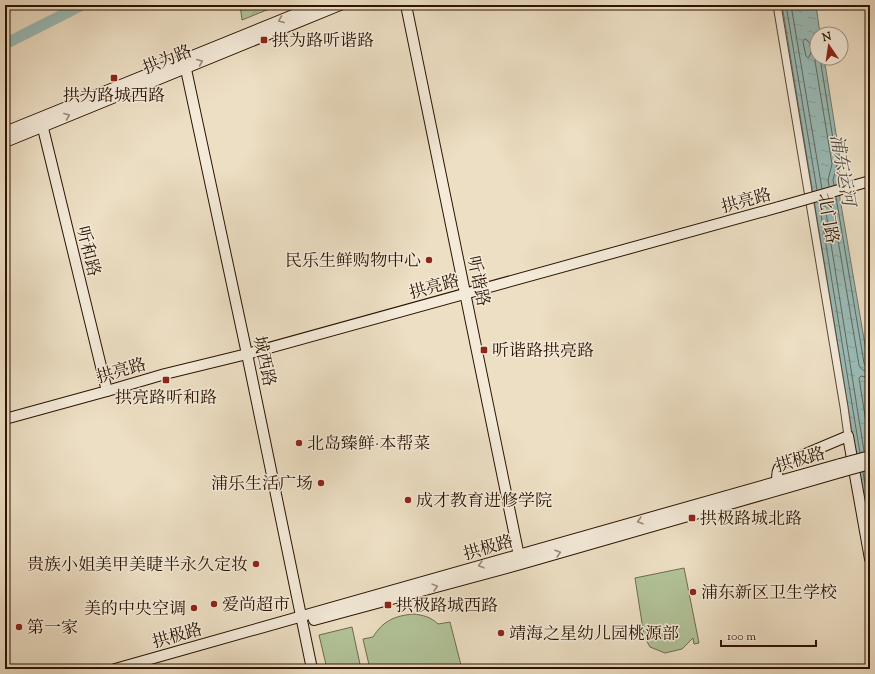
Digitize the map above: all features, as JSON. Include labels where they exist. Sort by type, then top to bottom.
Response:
[{"type":"street","name":"拱为路","points":[[185,64],[318,5]]},
{"type":"street","name":"拱为路","points":[[5,132],[41,122],[185,64],[340,5]]},
{"type":"street","name":"听谐路","points":[[406,5],[520,559]]},
{"type":"street","name":"北门路","points":[[777,5],[848,436],[870,559]]},
{"type":"street","name":"城西路","points":[[185,64],[312,669]]},
{"type":"street","name":"拱为路","points":[[5,142],[41,122]]},
{"type":"street","name":"听和路","points":[[41,122],[107,392]]},
{"type":"street","name":"拱亮路","points":[[5,419],[107,392],[165,374],[247,354],[870,181]]},
{"type":"street","points":[[778,482],[777,472],[779,467],[784,463],[848,436]]},
{"type":"street","name":"拱极路","points":[[115,669],[302,620],[520,559],[840,468],[870,456]]},
{"type":"street","name":"拱极路","points":[[520,559],[778,482],[840,468],[870,464]]},
{"type":"street","name":"拱极路","points":[[141,669],[302,620]]},
{"type":"green space","points":[[240,5],[279,5],[242,20]]},
{"type":"green space","points":[[684,568],[699,643],[694,644],[693,638],[682,649],[665,653],[650,647],[644,636],[635,578]]},
{"type":"green space","points":[[413,614],[427,617],[438,624],[450,622],[462,669],[370,669],[363,639],[373,637],[385,623],[390,620],[400,616]]},
{"type":"green space","points":[[352,627],[361,669],[327,669],[319,635]]},
{"type":"water","points":[[782,5],[816,5],[819,26],[809,26],[809,66],[825,66],[841,165],[837,181],[870,374],[870,537]]},
{"type":"waterway","points":[[5,44],[82,5]]},
{"type":"place","name":"拱为路听谐路","points":[[264,40]]},
{"type":"place","name":"拱为路城西路","points":[[114,78]]},
{"type":"place","name":"民乐生鲜购物中心","points":[[429,260]]},
{"type":"place","name":"听谐路拱亮路","points":[[484,350]]},
{"type":"place","name":"拱亮路听和路","points":[[166,380]]},
{"type":"place","name":"北岛臻鲜·本帮菜","points":[[299,443]]},
{"type":"place","name":"浦乐生活广场","points":[[321,483]]},
{"type":"place","name":"成才教育进修学院","points":[[408,500]]},
{"type":"place","name":"拱极路城北路","points":[[692,518]]},
{"type":"place","name":"贵族小姐美甲美睫半永久定妆","points":[[256,564]]},
{"type":"place","name":"浦东新区卫生学校","points":[[693,592]]},
{"type":"place","name":"爱尚超市","points":[[214,604]]},
{"type":"place","name":"拱极路城西路","points":[[388,605]]},
{"type":"place","name":"美的中央空调","points":[[194,608]]},
{"type":"place","name":"第一家","points":[[19,627]]},
{"type":"place","name":"靖海之星幼儿园桃源部","points":[[501,633]]},
{"type":"water label","name":"浦东运河","points":[[843,170]]}]
